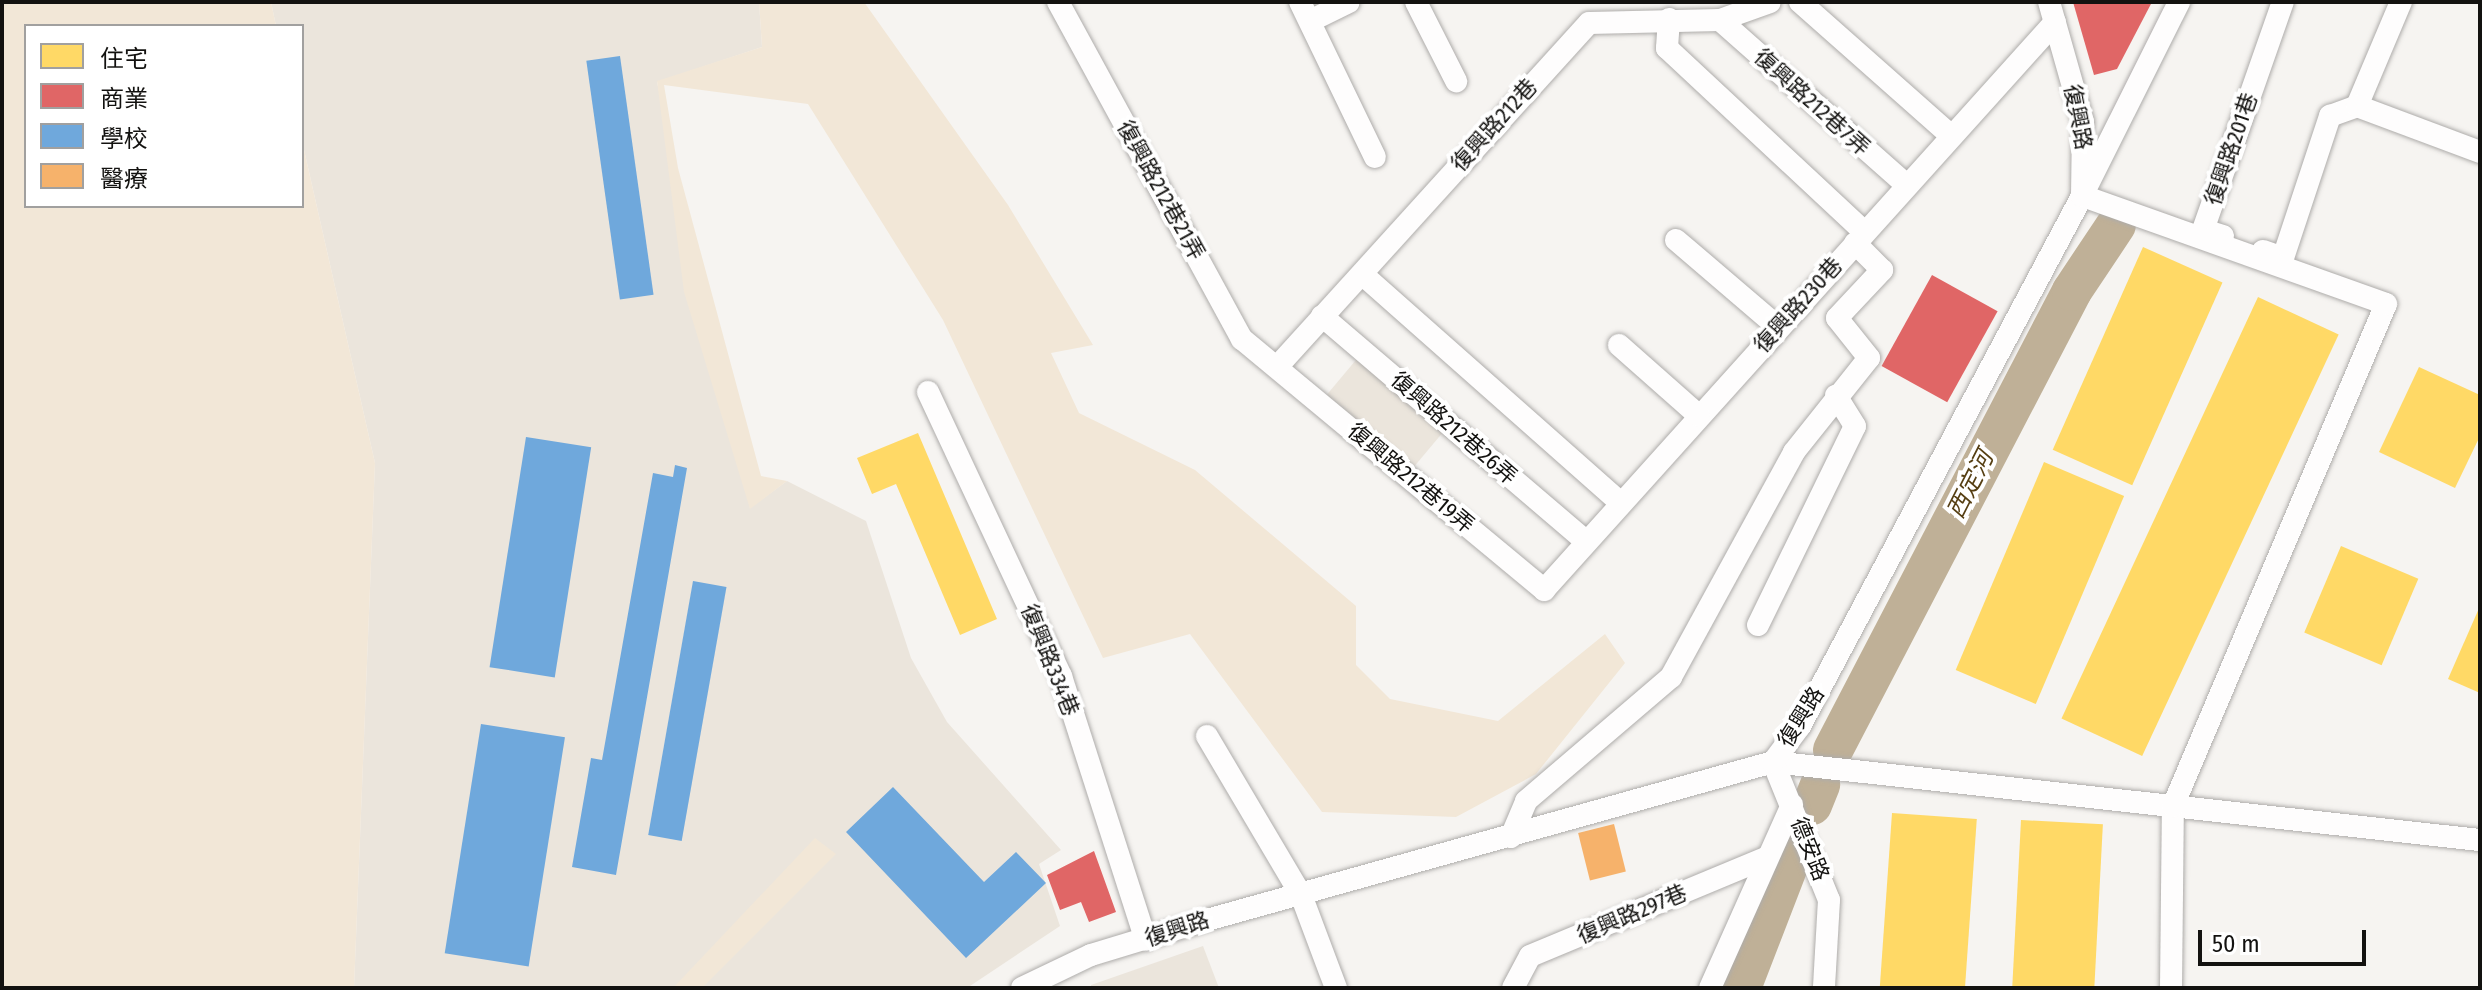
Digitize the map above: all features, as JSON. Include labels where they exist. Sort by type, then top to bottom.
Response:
[{"type":"street","name":"復興路212巷21弄","points":[[1058,2],[1242,339],[1277,367]]},
{"type":"street","points":[[1349,2],[1305,11],[1375,157]]},
{"type":"street","points":[[1416,2],[1456,81]]},
{"type":"street","name":"復興路212巷","points":[[1277,367],[1589,23],[1720,20],[1770,2]]},
{"type":"street","points":[[1800,2],[1948,133]]},
{"type":"street","points":[[2171,988],[2173,806],[2386,304],[2082,196],[2121,126],[2179,2]]},
{"type":"street","name":"復興路201巷","points":[[2283,2],[2203,230],[2283,258],[2330,116],[2357,106]]},
{"type":"street","points":[[2401,2],[2357,106],[2480,152]]},
{"type":"street","name":"復興路230巷","points":[[1544,590],[1859,237],[2052,12]]},
{"type":"street","name":"復興路","points":[[1022,988],[1042,974],[1146,940],[1773,762],[1800,726],[2082,196],[2083,122],[2052,12]]},
{"type":"street","points":[[1511,837],[1526,801],[1671,677],[1794,452],[1836,395],[1869,358],[1837,318],[1882,270],[1859,237],[1667,48],[1669,19]]},
{"type":"street","name":"復興路212巷7弄","points":[[1720,20],[1904,183]]},
{"type":"street","points":[[2083,122],[2121,126]]},
{"type":"street","points":[[1676,240],[1778,327]]},
{"type":"street","points":[[1362,274],[1620,502]]},
{"type":"street","name":"復興路212巷26弄","points":[[1322,316],[1585,541]]},
{"type":"street","points":[[1619,345],[1698,415]]},
{"type":"street","name":"復興路212巷19弄","points":[[1277,367],[1544,590]]},
{"type":"street","name":"復興路334巷","points":[[928,392],[1061,676],[1146,940]]},
{"type":"street","points":[[1758,625],[1855,426],[1836,395]]},
{"type":"street","points":[[1207,736],[1301,895],[1336,988]]},
{"type":"street","points":[[1773,762],[2480,840]]},
{"type":"street","name":"德安路","points":[[1773,762],[1829,900],[1824,988]]},
{"type":"street","points":[[1710,988],[1792,805]]},
{"type":"street","name":"復興路297巷","points":[[1513,988],[1530,956],[1766,858]]},
{"type":"shaded area","points":[[2,2],[271,2],[276,24],[24,24],[24,208],[304,208],[304,150],[375,463],[354,988],[2,988]]},
{"type":"shaded area","points":[[271,2],[759,2],[762,47],[657,82],[750,508],[787,481],[866,521],[911,658],[947,722],[1061,850],[1039,864],[1060,926],[967,988],[354,988],[375,463],[304,150],[304,24],[276,24]]},
{"type":"shaded area","points":[[759,2],[864,2],[1008,205],[1093,345],[1051,353],[1079,413],[1195,470],[1356,606],[1356,665],[1390,699],[1498,721],[1605,634],[1625,663],[1536,774],[1456,817],[1322,812],[1190,634],[1103,658],[943,320],[808,104],[664,85],[678,168],[761,476],[787,481],[750,509],[684,292],[657,81],[762,47]]},
{"type":"shaded area","points":[[1361,354],[1448,427],[1408,474],[1321,401]]},
{"type":"shaded area","points":[[815,838],[836,854],[702,988],[673,988]]},
{"type":"shaded area","points":[[1203,946],[1219,988],[1091,988],[1091,985]]},
{"type":"building: 住宅","points":[[2143,247],[2222,282],[2132,485],[2053,450]]},
{"type":"building: 住宅","points":[[2258,297],[2339,335],[2142,756],[2061,718]]},
{"type":"building: 住宅","points":[[2419,367],[2480,395],[2480,436],[2455,488],[2379,452]]},
{"type":"building: 住宅","points":[[918,433],[997,619],[960,635],[896,484],[872,494],[857,458]]},
{"type":"building: 住宅","points":[[2044,462],[2124,496],[2036,704],[1956,670]]},
{"type":"building: 住宅","points":[[2341,546],[2418,579],[2382,665],[2304,633]]},
{"type":"building: 住宅","points":[[2480,606],[2480,693],[2448,679]]},
{"type":"building: 住宅","points":[[1892,813],[1977,819],[1965,988],[1880,988]]},
{"type":"building: 住宅","points":[[2021,820],[2103,824],[2094,988],[2012,988]]},
{"type":"building: 商業","points":[[2073,2],[2152,2],[2117,69],[2094,75]]},
{"type":"building: 商業","points":[[1932,275],[1998,311],[1947,402],[1882,366]]},
{"type":"building: 商業","points":[[1094,851],[1116,912],[1089,922],[1081,902],[1060,910],[1047,875]]},
{"type":"building: 學校","points":[[620,56],[654,295],[620,299],[586,61]]},
{"type":"building: 學校","points":[[526,437],[591,447],[555,677],[490,667]]},
{"type":"building: 學校","points":[[675,465],[687,468],[616,875],[572,867],[591,758],[602,760],[653,473],[673,477]]},
{"type":"building: 學校","points":[[693,581],[726,587],[682,841],[648,835]]},
{"type":"building: 學校","points":[[481,724],[565,737],[529,966],[445,953]]},
{"type":"building: 學校","points":[[893,787],[984,882],[1016,852],[1046,883],[966,958],[846,832]]},
{"type":"building: 醫療","points":[[1614,824],[1626,872],[1590,880],[1578,833]]},
{"type":"waterway","name":"西定河","points":[[1833,750],[2072,291],[2116,225]]},
{"type":"waterway","name":"西定河","points":[[1812,805],[1820,785]]},
{"type":"waterway","name":"西定河","points":[[1741,988],[1793,853]]}]
